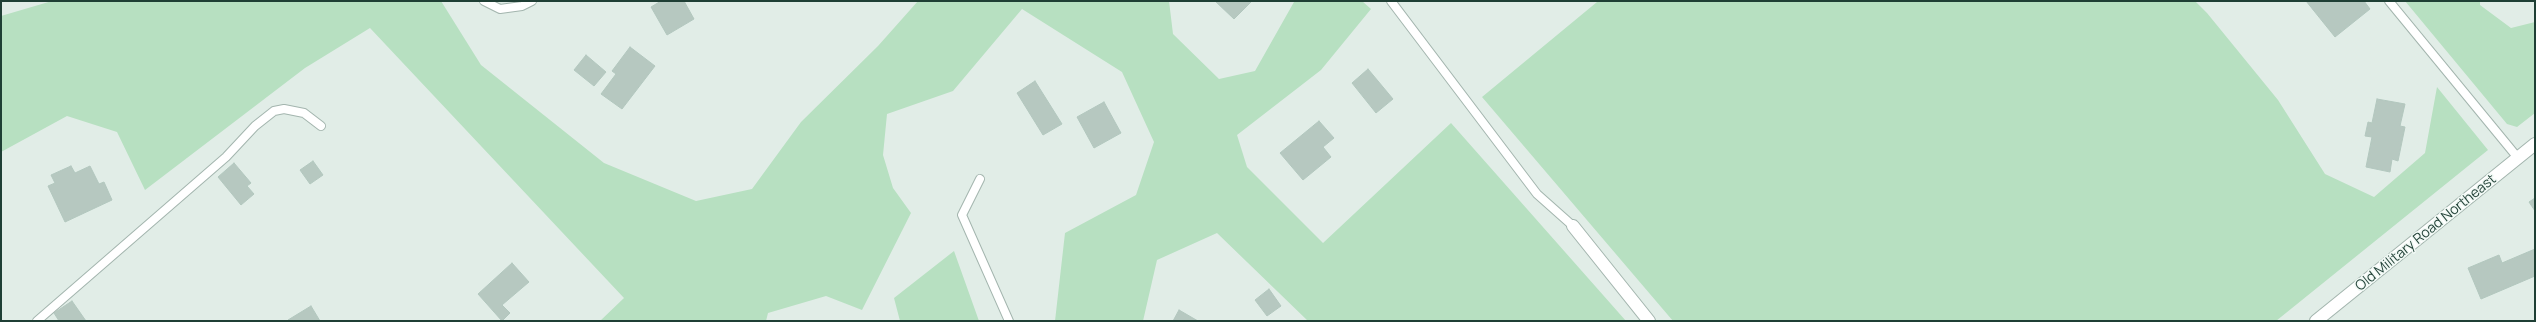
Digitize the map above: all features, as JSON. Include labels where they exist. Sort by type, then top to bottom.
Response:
[{"type":"street","name":"Old Military Road Northeast","points":[[2316,321],[2535,144]]},
{"type":"street","points":[[1573,226],[1649,321]]},
{"type":"lane","points":[[484,1],[500,9],[522,6],[532,1]]},
{"type":"lane","points":[[1391,1],[1537,194],[1573,226]]},
{"type":"lane","points":[[2389,1],[2518,158]]},
{"type":"lane","points":[[37,321],[226,157],[255,126],[274,111],[284,109],[304,113],[321,126]]},
{"type":"lane","points":[[980,179],[962,215],[1009,321]]},
{"type":"green space","points":[[52,1],[441,1],[481,65],[604,163],[696,201],[752,189],[801,122],[878,46],[918,1],[1169,1],[1173,34],[1219,79],[1255,71],[1294,2],[1362,1],[1371,9],[1321,70],[1237,135],[1247,167],[1323,243],[1451,123],[1626,321],[1308,321],[1217,233],[1157,260],[1143,321],[1055,321],[1065,233],[1136,195],[1154,142],[1122,72],[1022,9],[953,91],[887,114],[883,155],[893,188],[911,213],[862,310],[826,296],[768,313],[766,321],[600,321],[624,298],[370,28],[305,68],[145,190],[117,132],[67,116],[1,152],[1,16]]},
{"type":"green space","points":[[2195,1],[2207,13],[2278,100],[2325,174],[2374,197],[2425,153],[2437,87],[2488,150],[2276,321],[1673,321],[1482,97],[1597,2]]},
{"type":"green space","points":[[2405,1],[2480,1],[2480,5],[2511,28],[2535,22],[2535,113],[2517,127],[2507,124]]},
{"type":"green space","points":[[954,251],[979,321],[900,321],[894,298]]},
{"type":"building","points":[[661,1],[684,1],[694,19],[667,35],[651,7]]},
{"type":"building","points":[[1215,1],[1252,1],[1234,19]]},
{"type":"building","points":[[2306,1],[2364,1],[2370,9],[2335,37]]},
{"type":"building","points":[[630,47],[655,66],[622,109],[601,94],[616,74],[612,71]]},
{"type":"building","points":[[586,55],[606,72],[594,86],[574,70]]},
{"type":"building","points":[[1368,69],[1393,99],[1376,113],[1352,83]]},
{"type":"building","points":[[1035,81],[1062,124],[1043,135],[1017,93]]},
{"type":"building","points":[[2377,99],[2405,104],[2400,126],[2405,127],[2398,161],[2392,159],[2390,172],[2366,167],[2372,137],[2365,136],[2368,122],[2372,123]]},
{"type":"building","points":[[1104,102],[1121,133],[1094,148],[1077,117]]},
{"type":"building","points":[[1319,121],[1334,138],[1323,147],[1331,157],[1303,180],[1280,153]]},
{"type":"building","points":[[313,161],[323,175],[310,184],[300,170]]},
{"type":"building","points":[[234,163],[251,183],[247,186],[254,194],[241,205],[218,177]]},
{"type":"building","points":[[71,166],[75,173],[90,166],[99,184],[104,182],[112,200],[65,222],[48,186],[55,183],[51,175]]},
{"type":"building","points":[[2535,198],[2535,211],[2529,202]]},
{"type":"building","points":[[2535,249],[2535,276],[2481,299],[2468,268],[2499,255],[2502,263]]},
{"type":"building","points":[[512,263],[529,282],[502,305],[510,313],[502,321],[478,294]]},
{"type":"building","points":[[1269,289],[1281,306],[1267,316],[1255,300]]},
{"type":"building","points":[[72,301],[86,321],[59,321],[54,313]]},
{"type":"building","points":[[311,306],[320,321],[288,320]]},
{"type":"building","points":[[1179,310],[1198,321],[1173,321]]}]
